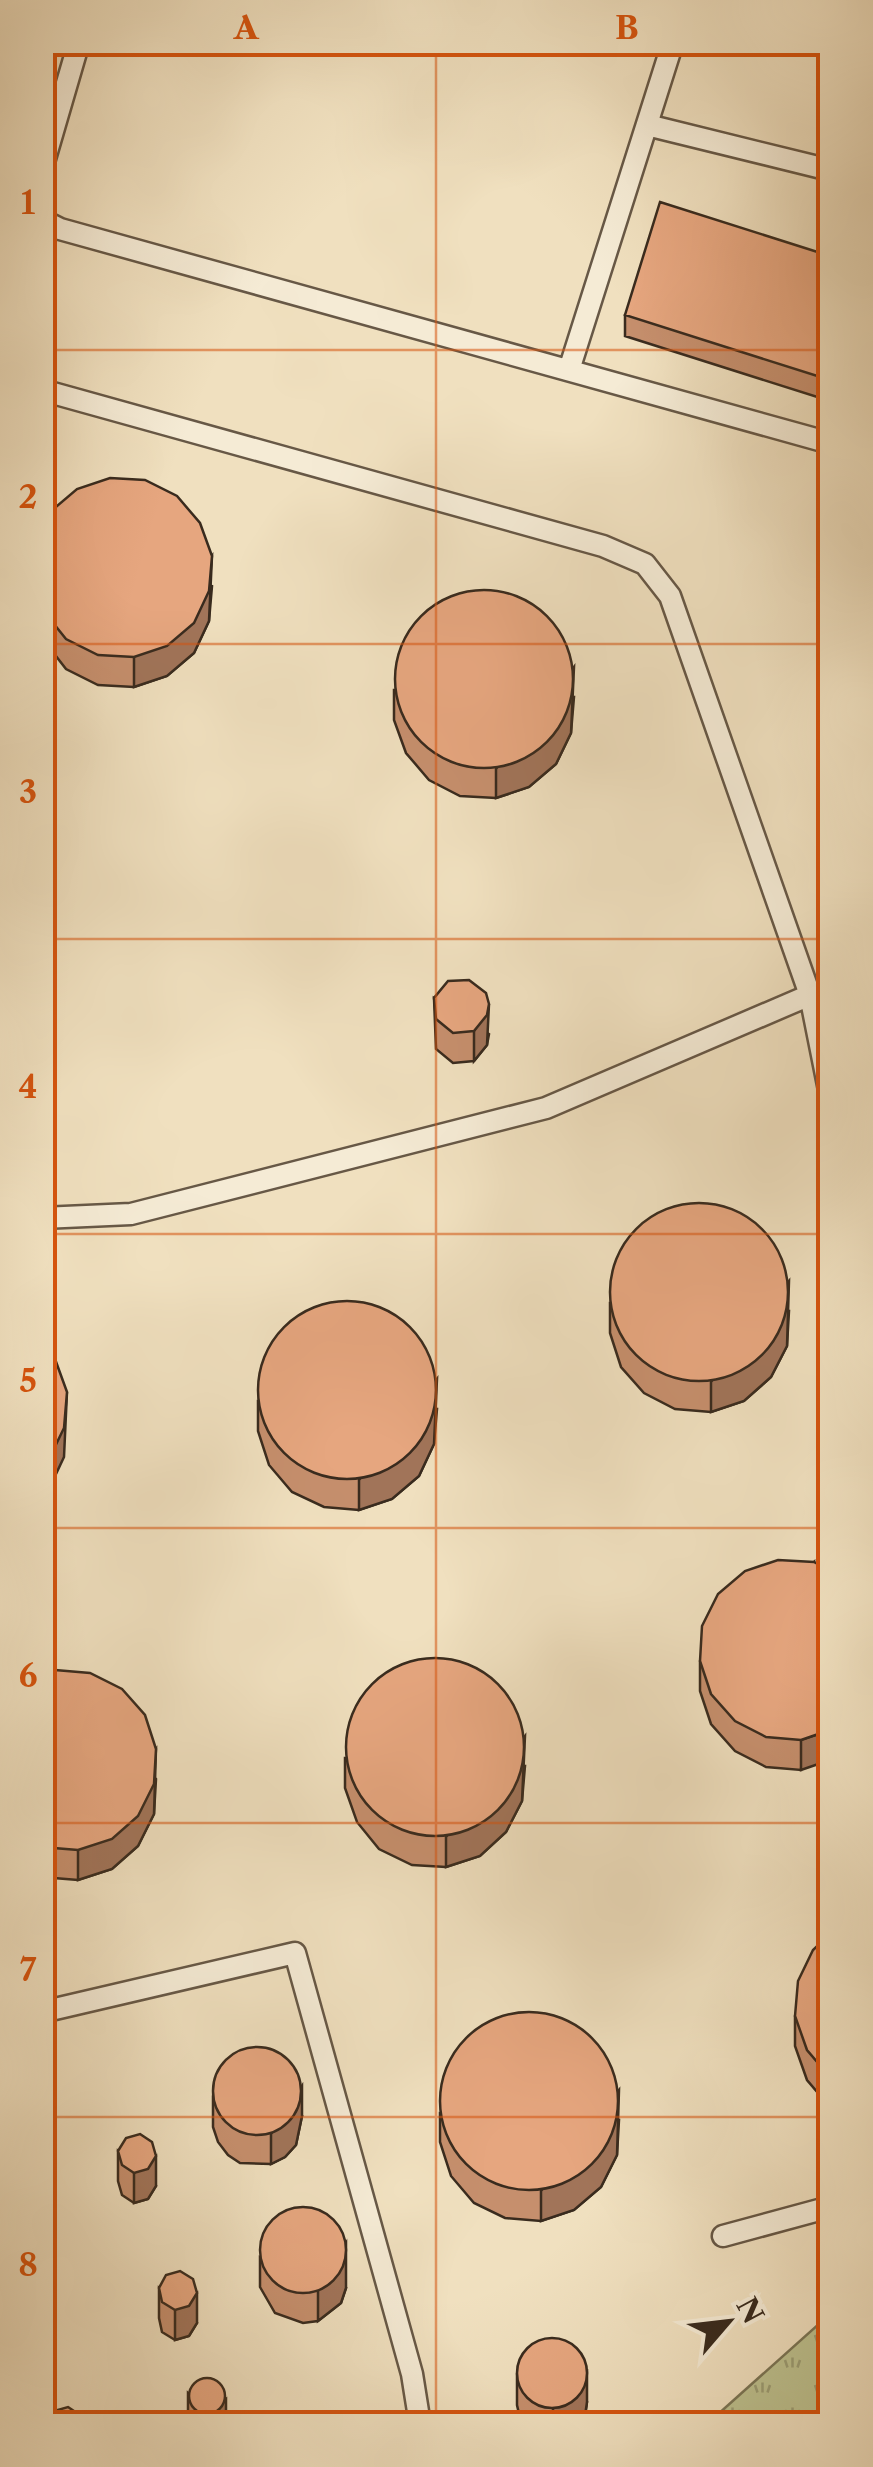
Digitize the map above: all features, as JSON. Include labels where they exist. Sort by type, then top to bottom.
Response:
[{"type":"lane","points":[[42,169],[79,42]]},
{"type":"lane","points":[[568,370],[674,42]]},
{"type":"lane","points":[[647,125],[830,170]]},
{"type":"lane","points":[[42,220],[60,229],[830,443]]},
{"type":"lane","points":[[42,390],[603,546],[645,564],[670,596],[820,994],[830,1095]]},
{"type":"lane","points":[[42,1218],[131,1214],[546,1108],[820,994]]},
{"type":"lane","points":[[42,2012],[296,1953],[412,2374],[420,2424]]},
{"type":"lane","points":[[723,2236],[830,2208]]},
{"type":"green space","points":[[830,2314],[830,2424],[707,2424]]},
{"type":"building","points":[[660,202],[830,256],[830,380],[625,315]]},
{"type":"building","points":[[110,478],[145,480],[177,496],[200,523],[212,556],[209,591],[194,623],[167,646],[134,657],[98,655],[66,639],[42,609],[42,528],[50,512],[77,489]]},
{"type":"building","points":[[484,590],[518,597],[547,616],[566,645],[573,679],[566,713],[547,742],[518,761],[484,768],[450,761],[421,742],[402,713],[395,679],[402,645],[421,616],[450,597]]},
{"type":"building","points":[[469,980],[486,993],[487,1015],[474,1031],[453,1033],[436,1019],[434,998],[448,981]]},
{"type":"building","points":[[699,1203],[733,1209],[762,1229],[782,1258],[788,1292],[782,1326],[762,1355],[733,1375],[699,1381],[665,1375],[636,1355],[616,1326],[610,1292],[616,1258],[636,1229],[665,1209]]},
{"type":"building","points":[[347,1301],[381,1307],[410,1327],[430,1356],[436,1390],[430,1424],[410,1453],[381,1473],[347,1479],[313,1473],[284,1453],[264,1424],[258,1390],[264,1356],[284,1327],[313,1307]]},
{"type":"building","points":[[42,1344],[55,1359],[67,1392],[64,1428],[49,1459],[42,1464]]},
{"type":"building","points":[[778,1560],[814,1562],[830,1571],[830,1730],[801,1740],[766,1737],[735,1721],[711,1694],[700,1661],[702,1626],[718,1594],[745,1571]]},
{"type":"building","points":[[435,1658],[469,1664],[498,1684],[518,1713],[524,1747],[518,1781],[498,1810],[469,1830],[435,1836],[401,1830],[372,1810],[352,1781],[346,1747],[352,1713],[372,1684],[401,1664]]},
{"type":"building","points":[[55,1670],[90,1673],[122,1689],[145,1715],[156,1749],[154,1784],[138,1816],[112,1839],[78,1850],[42,1847],[42,1675]]},
{"type":"building","points":[[830,1934],[830,2077],[807,2050],[795,2016],[798,1981],[813,1950]]},
{"type":"building","points":[[529,2012],[563,2018],[592,2038],[612,2067],[618,2101],[612,2135],[592,2164],[563,2184],[529,2190],[495,2184],[466,2164],[446,2135],[440,2101],[446,2067],[466,2038],[495,2018]]},
{"type":"building","points":[[257,2047],[274,2050],[288,2060],[298,2074],[298,2108],[288,2122],[274,2132],[257,2135],[240,2132],[226,2122],[216,2108],[213,2091],[216,2074],[226,2060],[240,2050]]},
{"type":"building","points":[[140,2134],[152,2142],[156,2156],[148,2169],[134,2173],[122,2165],[118,2151],[126,2138]]},
{"type":"building","points":[[303,2207],[333,2220],[346,2250],[333,2280],[303,2293],[273,2280],[260,2250],[273,2220]]},
{"type":"building","points":[[180,2271],[193,2279],[197,2293],[189,2306],[175,2310],[162,2302],[159,2288],[166,2275]]},
{"type":"building","points":[[42,2311],[52,2328],[42,2341]]},
{"type":"building","points":[[552,2338],[576,2349],[587,2373],[576,2397],[552,2408],[528,2397],[517,2373],[528,2349]]},
{"type":"building","points":[[207,2378],[220,2383],[225,2396],[220,2409],[207,2414],[194,2409],[189,2396],[194,2383]]},
{"type":"building","points":[[68,2407],[80,2415],[83,2424],[46,2424],[54,2411]]}]
